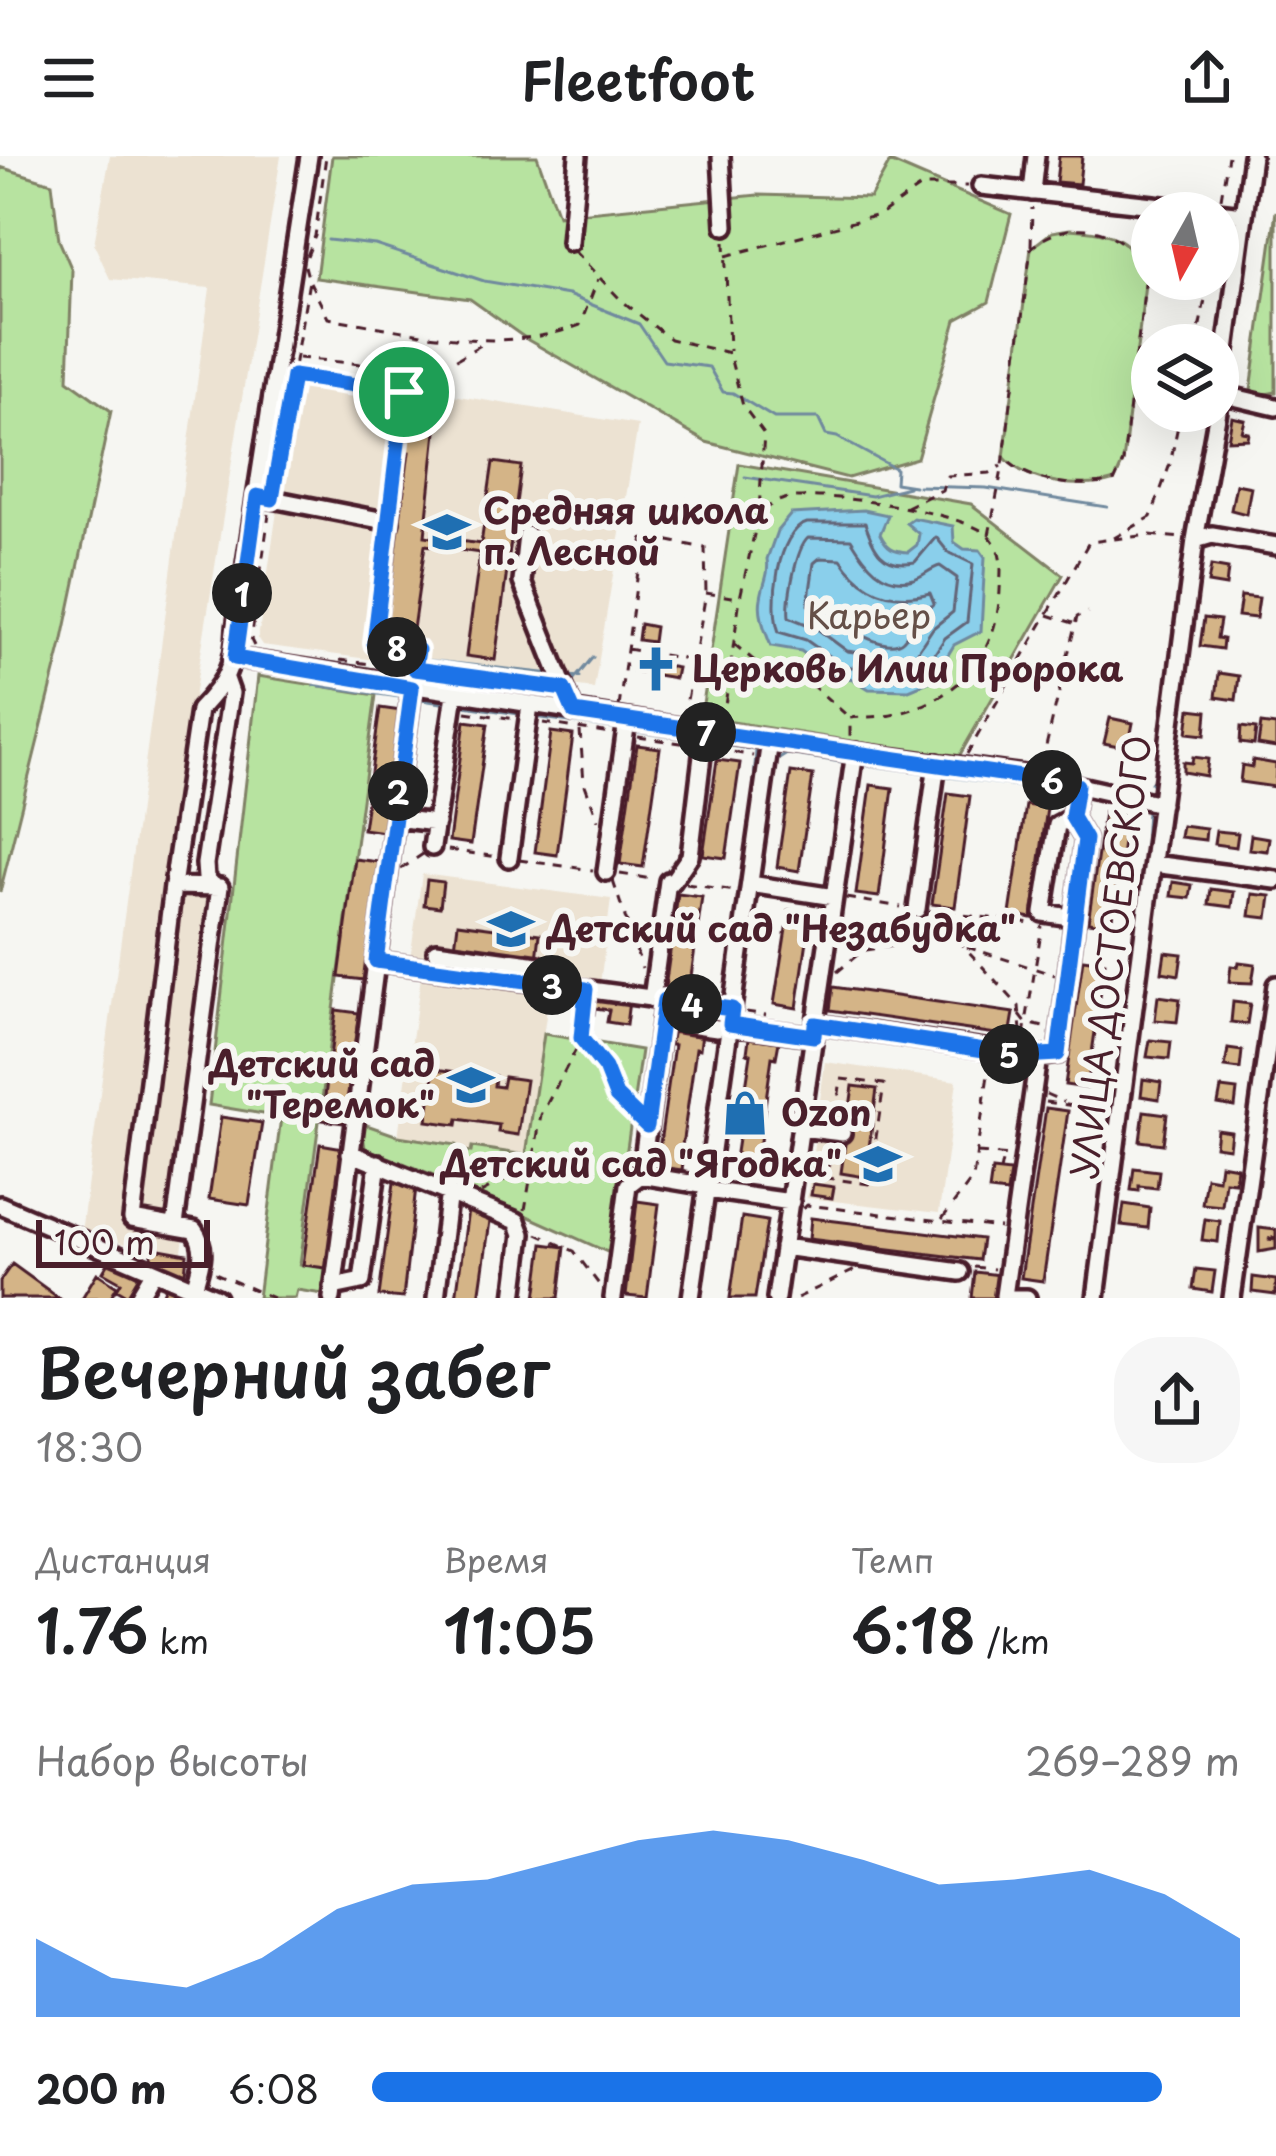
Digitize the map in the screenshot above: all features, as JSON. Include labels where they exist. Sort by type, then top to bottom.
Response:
[{"type":"street","points":[[194,1288],[203,1259],[202,1240],[194,1230],[132,1219],[199,710],[235,658],[285,375],[309,156]]},
{"type":"street","points":[[570,242],[578,156]]},
{"type":"street","points":[[721,156],[725,226]]},
{"type":"street","points":[[1032,192],[1036,156]]},
{"type":"street","name":"УЛИЦА ДОСТОЕВСКОГО","points":[[1230,324],[1252,156]]},
{"type":"street","points":[[981,186],[1131,203]]},
{"type":"street","points":[[1239,214],[1244,215]]},
{"type":"street","points":[[1239,406],[1276,407]]},
{"type":"street","name":"УЛИЦА ДОСТОЕВСКОГО","points":[[1096,1298],[1161,804],[1190,539],[1213,432]]},
{"type":"street","points":[[264,497],[390,522]]},
{"type":"street","points":[[527,535],[522,582],[567,697]]},
{"type":"street","points":[[1190,539],[1212,535],[1276,546]]},
{"type":"street","points":[[235,658],[415,670],[454,694],[530,705],[567,697],[705,731],[852,747],[1039,777],[1161,804]]},
{"type":"street","points":[[378,1163],[362,1281],[333,1292],[415,670]]},
{"type":"street","points":[[175,1225],[220,887],[206,878],[205,864],[231,693],[225,676]]},
{"type":"street","points":[[433,848],[454,694]]},
{"type":"street","points":[[509,858],[530,705]]},
{"type":"street","points":[[606,872],[623,714]]},
{"type":"street","points":[[611,1298],[628,1185],[641,1175],[662,1020],[658,1000],[670,882],[690,856],[705,731]]},
{"type":"street","points":[[691,1298],[744,887],[770,741]]},
{"type":"street","points":[[776,1298],[852,747]]},
{"type":"street","points":[[924,910],[937,763]]},
{"type":"street","points":[[662,1020],[726,1020],[992,1051],[1058,1054],[1085,839],[1072,817],[1077,785]]},
{"type":"street","points":[[1072,817],[1057,825],[1042,919],[1077,918]]},
{"type":"street","points":[[395,818],[436,823]]},
{"type":"street","points":[[1153,864],[1276,880]]},
{"type":"street","points":[[173,886],[215,886]]},
{"type":"street","points":[[744,887],[834,897]]},
{"type":"street","points":[[434,969],[430,947],[538,965]]},
{"type":"street","points":[[376,961],[658,1000],[726,1020]]},
{"type":"street","points":[[1232,1298],[1276,985]]},
{"type":"street","points":[[1027,1298],[1004,1297],[1033,1094],[1028,1052]]},
{"type":"street","points":[[801,1128],[842,1132]]},
{"type":"street","points":[[350,1153],[469,1199],[522,1227],[514,1298]]},
{"type":"street","points":[[641,1175],[790,1206]]},
{"type":"street","points":[[436,1298],[449,1191]]},
{"type":"street","points":[[0,1205],[217,1298]]},
{"type":"street","points":[[783,1247],[960,1272]]},
{"type":"street","points":[[138,1298],[154,1271]]},
{"type":"path","points":[[304,263],[315,236],[326,156]]},
{"type":"path","points":[[1222,192],[1228,156]]},
{"type":"path","points":[[726,256],[882,214],[922,186],[981,186]]},
{"type":"path","points":[[989,535],[1003,466],[1031,248],[1032,192]]},
{"type":"path","points":[[722,722],[740,598],[759,512],[764,434],[742,406],[729,353],[725,226]]},
{"type":"path","points":[[1031,248],[1052,232],[1092,231],[1128,245],[1142,262],[1145,284],[1140,324]]},
{"type":"path","points":[[570,242],[579,260],[670,339],[729,353]]},
{"type":"path","points":[[297,244],[328,318],[486,342],[558,333],[580,325],[598,278]]},
{"type":"path","points":[[256,649],[251,640],[264,497],[285,375],[296,358],[309,281]]},
{"type":"path","points":[[296,358],[436,371],[486,342]]},
{"type":"path","points":[[285,375],[435,396]]},
{"type":"path","points":[[404,392],[374,644],[418,650],[415,670]]},
{"type":"path","points":[[1004,457],[1024,475],[1084,483],[1115,480],[1123,463],[1131,397]]},
{"type":"path","points":[[1147,536],[1175,432]]},
{"type":"path","points":[[904,508],[942,490],[947,476],[990,473],[1003,466]]},
{"type":"path","points":[[759,512],[786,498],[863,501],[962,518],[989,535],[1002,556],[999,623],[988,648],[965,678],[936,700],[893,715],[850,718]]},
{"type":"path","points":[[1114,538],[1153,513]]},
{"type":"path","points":[[623,714],[643,536],[705,548],[706,593],[684,718]]},
{"type":"path","points":[[960,766],[1089,542],[1147,536],[1190,539]]},
{"type":"path","points":[[706,593],[740,598]]},
{"type":"path","points":[[1039,777],[1075,623],[1088,612]]},
{"type":"path","points":[[1047,615],[1075,623]]},
{"type":"path","points":[[733,644],[769,673],[790,673],[814,686],[850,718],[852,747]]},
{"type":"path","points":[[627,649],[694,660]]},
{"type":"path","points":[[324,658],[567,697],[584,782],[609,852]]},
{"type":"path","points":[[387,878],[433,848],[606,872]]},
{"type":"path","points":[[658,1000],[610,873],[744,887]]},
{"type":"path","points":[[822,984],[913,908],[834,897]]},
{"type":"path","points":[[924,910],[1026,922]]},
{"type":"path","points":[[924,910],[966,946],[1019,1006],[1028,1052]]},
{"type":"path","points":[[865,950],[957,938],[1042,919],[1026,1023],[1028,1052]]},
{"type":"path","points":[[966,946],[1035,971],[1069,977]]},
{"type":"path","points":[[586,989],[581,1038],[541,1115],[522,1227],[574,1251],[611,1298]]},
{"type":"path","points":[[1020,1015],[1026,1023],[1061,1031]]},
{"type":"path","points":[[581,1038],[605,1068],[616,1096],[647,1126]]},
{"type":"path","points":[[941,1221],[973,1178],[992,1051]]},
{"type":"path","points":[[1033,1094],[1071,1106]]},
{"type":"path","points":[[1033,1094],[1109,1111]]},
{"type":"path","points":[[977,1153],[1024,1158]]},
{"type":"path","points":[[1000,1171],[1003,1156]]},
{"type":"path","points":[[469,1199],[532,1166]]},
{"type":"path","points":[[790,1206],[1014,1229]]},
{"type":"path","points":[[797,1298],[874,1260]]},
{"type":"path","points":[[960,1272],[975,1266],[1008,1271]]},
{"type":"path","points":[[213,1272],[273,1298]]},
{"type":"shaded area","points":[[110,156],[281,156],[165,878],[229,884],[181,1259],[81,1232],[210,288],[110,279],[94,244]]},
{"type":"shaded area","name":"Средняя школа п. Лесной","points":[[298,370],[638,425],[594,689],[262,645],[258,639]]},
{"type":"shaded area","name":"Детский сад \"Незабудка\"","points":[[422,874],[611,899],[600,984],[410,959]]},
{"type":"shaded area","name":"Детский сад \"Теремок\"","points":[[421,977],[549,995],[526,1155],[473,1147],[471,1152],[455,1150],[456,1146],[398,1136]]},
{"type":"shaded area","name":"Детский сад \"Ягодка\"","points":[[825,1062],[957,1081],[939,1213],[807,1198]]},
{"type":"green space","points":[[332,156],[537,156],[558,215],[758,195],[870,198],[890,162],[1011,214],[989,302],[956,320],[917,458],[848,478],[706,442],[528,340],[470,299],[316,278]]},
{"type":"green space","points":[[0,167],[52,183],[59,240],[72,270],[68,380],[111,411],[62,644],[0,892]]},
{"type":"green space","points":[[1276,211],[1276,392],[1250,397]]},
{"type":"green space","points":[[1052,232],[1098,232],[1121,240],[1131,250],[1131,300],[1143,300],[1140,324],[1131,324],[1131,397],[1123,462],[1115,480],[1102,483],[1040,478],[1004,457],[1031,248]]},
{"type":"green space","name":"Карьер","points":[[739,464],[971,504],[1063,575],[958,758],[701,717]]},
{"type":"green space","points":[[258,676],[376,695],[300,1264],[326,1268],[323,1294],[297,1290],[295,1298],[258,1298],[281,1117],[209,1105]]},
{"type":"green space","points":[[544,1034],[641,1050],[612,1254],[365,1148],[361,1123],[398,1136],[456,1145],[456,1150],[471,1152],[472,1147],[526,1155]]},
{"type":"water","points":[[864,510],[888,515],[880,534],[894,550],[908,552],[917,545],[919,534],[906,523],[913,518],[953,526],[954,542],[964,549],[980,550],[985,557],[981,631],[954,645],[933,680],[909,690],[869,689],[833,675],[801,651],[771,646],[763,622],[760,604],[767,559],[777,531],[791,514]]},
{"type":"building","points":[[1059,156],[1082,156],[1079,184],[1056,182]]},
{"type":"building","points":[[406,399],[439,403],[425,536],[481,544],[493,462],[521,466],[495,660],[466,656],[480,553],[425,545],[412,636],[385,633],[409,452],[399,451]]},
{"type":"building","points":[[1239,419],[1245,420],[1242,432],[1249,433],[1248,439],[1228,440],[1229,432],[1239,432]]},
{"type":"building","points":[[1236,484],[1251,487],[1246,514],[1231,510]]},
{"type":"building","points":[[1211,566],[1228,569],[1226,586],[1208,583]]},
{"type":"building","points":[[1241,596],[1259,598],[1256,618],[1238,616]]},
{"type":"building","points":[[1204,618],[1220,620],[1217,638],[1223,639],[1222,649],[1200,646]]},
{"type":"building","points":[[640,624],[655,627],[653,642],[638,640]]},
{"type":"building","name":"Церковь Илии Пророка","points":[[636,661],[677,668],[675,678],[634,671]]},
{"type":"building","points":[[1219,673],[1239,676],[1236,700],[1216,697]]},
{"type":"building","points":[[380,708],[401,711],[384,832],[363,829]]},
{"type":"building","points":[[1190,709],[1207,711],[1205,735],[1187,733]]},
{"type":"building","points":[[1110,718],[1133,723],[1128,748],[1104,743]]},
{"type":"building","points":[[465,721],[488,724],[471,844],[449,841]]},
{"type":"building","points":[[1261,724],[1276,726],[1276,748],[1258,745]]},
{"type":"building","points":[[1241,727],[1256,729],[1254,745],[1240,743]]},
{"type":"building","points":[[551,732],[573,735],[557,855],[535,852]]},
{"type":"building","points":[[637,745],[660,748],[643,867],[620,864]]},
{"type":"building","points":[[1193,757],[1208,759],[1206,776],[1183,772],[1183,762],[1192,763]]},
{"type":"building","points":[[717,760],[740,763],[726,858],[703,855]]},
{"type":"building","points":[[1253,760],[1276,764],[1275,787],[1240,782],[1242,765],[1252,767]]},
{"type":"building","points":[[791,772],[813,775],[799,871],[777,867]]},
{"type":"building","points":[[871,785],[893,788],[879,897],[856,894]]},
{"type":"building","points":[[948,793],[970,796],[955,907],[932,904]]},
{"type":"building","points":[[1026,805],[1047,808],[1032,918],[1010,914]]},
{"type":"building","points":[[1104,812],[1127,815],[1111,925],[1088,922]]},
{"type":"building","points":[[1182,826],[1206,829],[1205,840],[1180,837]]},
{"type":"building","points":[[1216,831],[1238,833],[1236,847],[1214,844]]},
{"type":"building","points":[[1251,835],[1269,838],[1267,851],[1249,849]]},
{"type":"building","points":[[355,859],[379,862],[364,980],[339,977]]},
{"type":"building","points":[[427,880],[443,882],[440,907],[424,905]]},
{"type":"building","points":[[1173,882],[1192,885],[1190,898],[1171,896]]},
{"type":"building","points":[[1211,889],[1234,892],[1232,907],[1209,904]]},
{"type":"building","points":[[678,894],[702,897],[689,991],[665,988]]},
{"type":"building","points":[[1253,894],[1271,896],[1268,918],[1250,916]]},
{"type":"building","points":[[789,910],[811,913],[797,1008],[774,1004]]},
{"type":"building","points":[[458,923],[540,934],[537,959],[455,947]]},
{"type":"building","points":[[1165,952],[1182,954],[1179,975],[1162,972]]},
{"type":"building","points":[[1083,959],[1105,962],[1087,1088],[1065,1085]]},
{"type":"building","points":[[1239,962],[1255,964],[1252,983],[1229,982],[1231,966],[1238,967]]},
{"type":"building","points":[[833,987],[1014,1013],[1010,1036],[830,1010]]},
{"type":"building","points":[[590,993],[629,1001],[626,1025],[607,1022],[609,1010],[595,1008],[594,1014],[587,1013]]},
{"type":"building","points":[[1158,996],[1180,999],[1177,1022],[1155,1020]]},
{"type":"building","points":[[1233,1002],[1250,1004],[1247,1024],[1231,1022]]},
{"type":"building","points":[[336,1010],[359,1013],[344,1123],[322,1120]]},
{"type":"building","points":[[673,1029],[702,1033],[700,1049],[696,1048],[682,1170],[653,1166],[655,1150],[659,1150]]},
{"type":"building","points":[[749,1038],[779,1042],[776,1058],[772,1057],[757,1162],[761,1163],[759,1179],[729,1175],[751,1054],[747,1053]]},
{"type":"building","points":[[1150,1040],[1171,1042],[1169,1059],[1147,1057]]},
{"type":"building","points":[[1228,1049],[1242,1051],[1240,1069],[1225,1067]]},
{"type":"building","points":[[435,1069],[464,1073],[463,1083],[470,1084],[471,1073],[495,1076],[494,1086],[502,1087],[504,1077],[526,1080],[518,1135],[498,1132],[499,1125],[458,1119],[457,1125],[427,1121]]},
{"type":"building","points":[[1143,1079],[1161,1082],[1159,1099],[1141,1096]]},
{"type":"building","points":[[853,1086],[877,1089],[865,1177],[841,1173]]},
{"type":"building","points":[[1221,1088],[1237,1090],[1235,1107],[1218,1104]]},
{"type":"building","points":[[1046,1108],[1068,1111],[1043,1281],[1021,1278]]},
{"type":"building","points":[[1144,1111],[1167,1114],[1163,1144],[1140,1141]]},
{"type":"building","points":[[221,1117],[262,1123],[249,1205],[209,1199]]},
{"type":"building","points":[[1217,1130],[1231,1132],[1229,1148],[1215,1146]]},
{"type":"building","points":[[320,1144],[343,1148],[326,1268],[303,1265]]},
{"type":"building","points":[[1220,1164],[1237,1167],[1235,1182],[1225,1181],[1222,1206],[1202,1204],[1206,1177],[1218,1179]]},
{"type":"building","points":[[1134,1168],[1159,1171],[1157,1188],[1131,1190]]},
{"type":"building","points":[[992,1170],[1010,1172],[1007,1193],[989,1191]]},
{"type":"building","points":[[395,1175],[417,1179],[403,1298],[379,1296]]},
{"type":"building","points":[[813,1184],[834,1187],[832,1198],[811,1195]]},
{"type":"building","points":[[637,1201],[659,1204],[647,1298],[626,1296]]},
{"type":"building","points":[[1124,1204],[1150,1208],[1148,1228],[1121,1225]]},
{"type":"building","points":[[468,1210],[491,1214],[479,1298],[456,1298]]},
{"type":"building","points":[[742,1217],[767,1221],[755,1298],[730,1298]]},
{"type":"building","points":[[811,1218],[982,1239],[979,1260],[809,1239]]},
{"type":"building","points":[[1205,1219],[1220,1221],[1218,1242],[1202,1240]]},
{"type":"building","points":[[1259,1228],[1276,1230],[1276,1237],[1268,1239],[1276,1240],[1276,1249],[1259,1252]]},
{"type":"building","points":[[543,1244],[565,1247],[559,1298],[536,1298]]},
{"type":"building","points":[[154,1248],[187,1254],[185,1273],[149,1264]]},
{"type":"building","points":[[110,1260],[143,1279],[132,1298],[117,1289],[121,1282],[103,1272]]},
{"type":"building","points":[[12,1264],[59,1298],[0,1298],[0,1281]]},
{"type":"building","points":[[1196,1269],[1215,1271],[1212,1292],[1193,1289]]},
{"type":"building","points":[[975,1272],[1000,1275],[996,1298],[972,1298]]},
{"type":"building","points":[[97,1273],[117,1286],[110,1298],[82,1298]]},
{"type":"building","points":[[1253,1277],[1276,1280],[1276,1295],[1252,1292]]},
{"type":"building","points":[[167,1284],[198,1298],[161,1298]]},
{"type":"waterway","points":[[328,240],[375,245],[484,281],[568,295],[639,324],[664,361],[709,367],[723,392],[733,393],[774,418],[818,418],[826,435],[896,469],[895,483],[914,486]]},
{"type":"waterway","points":[[745,477],[872,496],[908,487]]},
{"type":"waterway","points":[[918,486],[986,488],[1107,507]]},
{"type":"waterway","points":[[383,544],[370,650],[379,655],[552,674]]},
{"type":"waterway","points":[[569,686],[593,657]]},
{"type":"waterway","points":[[320,661],[550,695],[560,691]]},
{"type":"waterway","points":[[568,676],[580,677]]},
{"type":"waterway","points":[[314,685],[407,698]]},
{"type":"waterway","points":[[416,699],[448,704]]},
{"type":"waterway","points":[[458,705],[519,714]]},
{"type":"waterway","points":[[535,717],[620,729]]},
{"type":"waterway","points":[[630,731],[698,740]]},
{"type":"waterway","points":[[1151,783],[1161,739]]},
{"type":"waterway","points":[[707,742],[756,750],[752,817]]},
{"type":"waterway","points":[[776,761],[787,754],[849,763]]},
{"type":"waterway","points":[[859,764],[927,773]]},
{"type":"waterway","points":[[942,776],[1069,793]]},
{"type":"waterway","points":[[1085,797],[1147,811],[1142,893]]},
{"type":"place","name":"Средняя школа п. Лесной","points":[[447,532]]},
{"type":"place","name":"Церковь Илии Пророка","points":[[656,669]]},
{"type":"place","name":"Детский сад \"Незабудка\"","points":[[511,929]]},
{"type":"place","name":"Детский сад \"Теремок\"","points":[[471,1085]]},
{"type":"place","name":"Ozon","points":[[745,1113]]},
{"type":"place","name":"Детский сад \"Ягодка\"","points":[[878,1164]]},
{"type":"route","points":[[293,376],[404,392],[374,644],[418,650],[415,669],[564,689],[574,712],[1077,785],[1072,817],[1085,839],[1058,1054],[1038,1058],[815,1024],[814,1036],[730,1024],[732,1009],[664,1000],[647,1126],[616,1096],[605,1068],[581,1038],[586,989],[376,961],[412,688],[235,658],[236,628],[257,496],[272,499],[293,376]]}]
